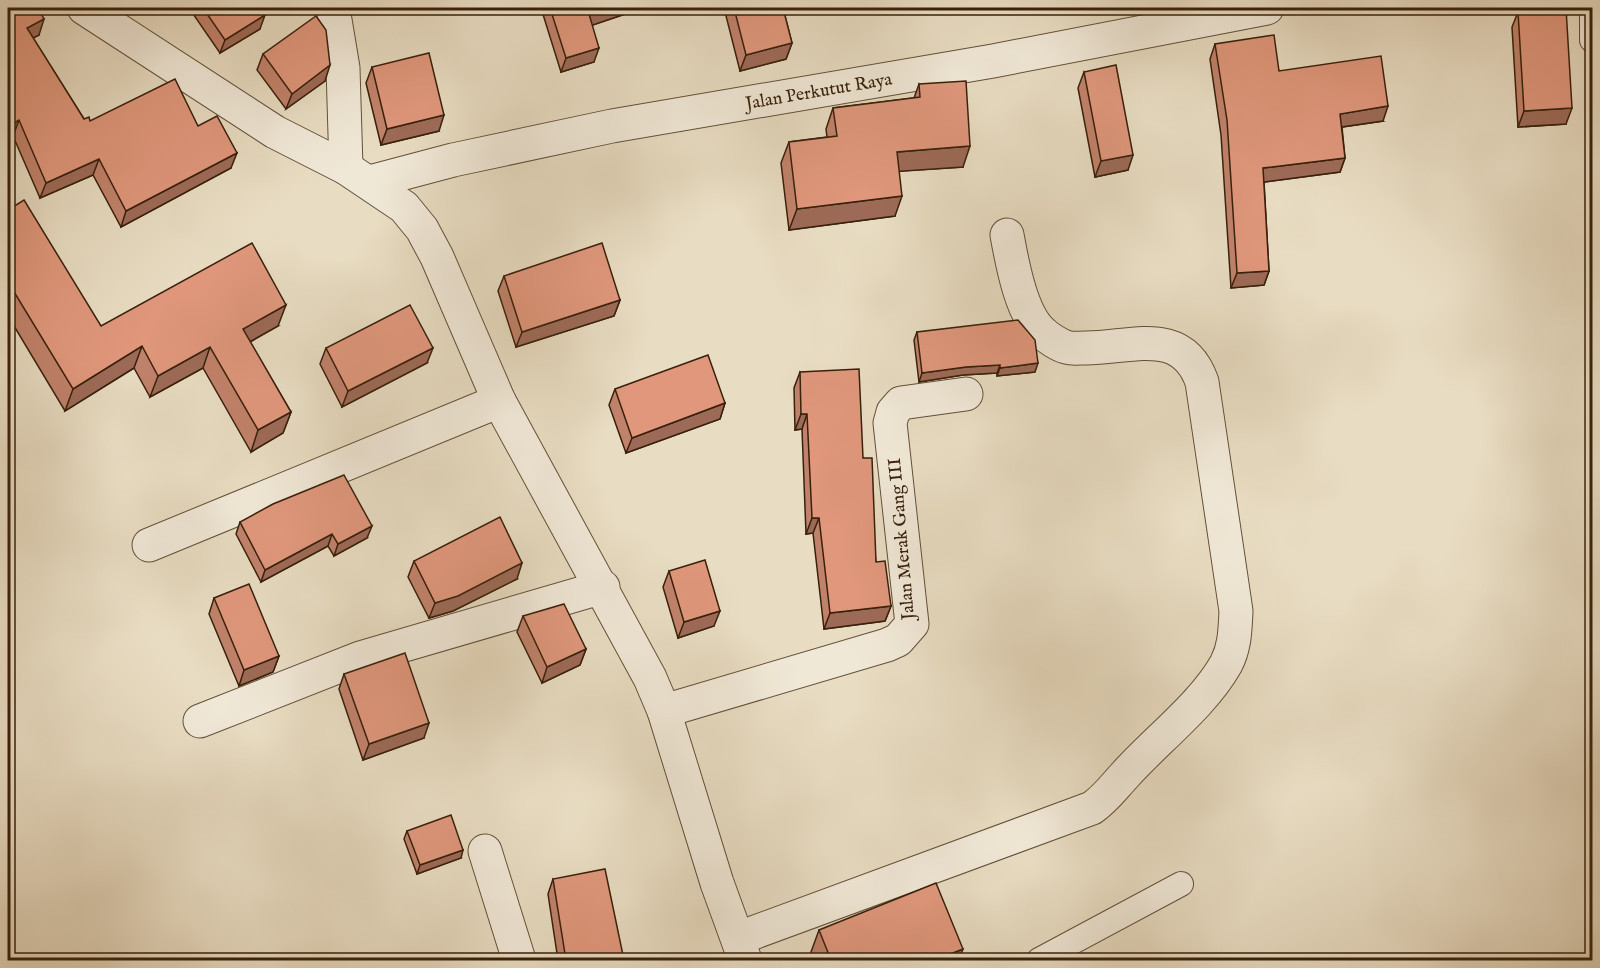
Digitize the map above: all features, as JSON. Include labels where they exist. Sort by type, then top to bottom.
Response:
[{"type":"street","points":[[84,8],[266,126],[358,175],[404,207],[422,229],[470,330],[499,401],[603,587],[664,711],[717,882],[742,949],[1026,830],[1069,819],[1092,808],[1107,797],[1123,776],[1180,720],[1225,665],[1234,644],[1236,611],[1198,368],[1183,353],[1162,343],[1131,342],[1109,349],[1067,348],[1041,332],[1024,304],[1014,272],[1007,235]]},
{"type":"street","points":[[333,8],[358,175]]},
{"type":"street","name":"Jalan Perkutut Raya","points":[[358,175],[453,160],[612,126],[969,65],[1205,14],[1267,8]]},
{"type":"street","name":"Jalan Merak Gang III","points":[[664,711],[887,645],[906,632],[912,624],[890,423],[893,412],[901,403],[966,394]]},
{"type":"street","points":[[149,544],[499,401]]},
{"type":"street","points":[[200,722],[360,658],[603,587]]},
{"type":"street","points":[[485,851],[519,960]]},
{"type":"lane","points":[[1592,8],[1593,40]]},
{"type":"lane","points":[[1039,960],[1181,884]]},
{"type":"building","points":[[8,8],[38,8],[44,19],[27,28],[84,119],[89,117],[90,121],[175,79],[198,126],[217,116],[237,153],[126,211],[99,159],[46,183],[19,120],[8,124]]},
{"type":"building","points":[[203,8],[261,8],[265,15],[225,40]]},
{"type":"building","points":[[550,8],[609,8],[589,14],[599,48],[566,58]]},
{"type":"building","points":[[734,8],[783,8],[792,43],[746,55]]},
{"type":"building","points":[[1566,8],[1572,108],[1524,111],[1518,12]]},
{"type":"building","points":[[316,16],[326,30],[330,65],[292,94],[263,54]]},
{"type":"building","points":[[1274,35],[1279,71],[1381,56],[1388,106],[1340,114],[1345,158],[1263,168],[1269,271],[1237,273],[1227,120],[1215,44]]},
{"type":"building","points":[[429,53],[444,115],[387,129],[372,67]]},
{"type":"building","points":[[1116,65],[1133,155],[1101,161],[1084,72]]},
{"type":"building","points":[[966,81],[970,146],[897,152],[902,196],[797,209],[789,142],[837,136],[833,108],[920,97],[919,84]]},
{"type":"building","points":[[24,200],[101,326],[252,243],[286,305],[243,329],[291,412],[258,430],[210,347],[158,376],[142,346],[73,389],[8,282],[8,210]]},
{"type":"building","points":[[602,243],[620,300],[522,332],[504,276]]},
{"type":"building","points":[[410,305],[433,348],[348,391],[326,348]]},
{"type":"building","points":[[1018,320],[1035,340],[1038,363],[1000,368],[1000,365],[966,367],[922,373],[917,332]]},
{"type":"building","points":[[708,355],[725,403],[632,438],[615,389]]},
{"type":"building","points":[[859,369],[863,458],[872,458],[876,562],[885,561],[891,606],[830,613],[819,518],[812,518],[807,414],[801,414],[800,372]]},
{"type":"building","points":[[344,475],[372,526],[338,544],[332,534],[265,570],[240,522],[273,504]]},
{"type":"building","points":[[500,517],[522,563],[458,596],[435,603],[414,561]]},
{"type":"building","points":[[705,560],[720,611],[684,622],[669,571]]},
{"type":"building","points":[[249,584],[279,656],[244,670],[214,598]]},
{"type":"building","points":[[564,604],[586,649],[547,667],[523,616]]},
{"type":"building","points":[[405,653],[429,723],[369,744],[344,674]]},
{"type":"building","points":[[451,815],[463,850],[420,865],[407,831]]},
{"type":"building","points":[[605,869],[624,960],[566,960],[553,879]]},
{"type":"building","points":[[936,883],[963,949],[935,960],[831,960],[819,930]]}]
